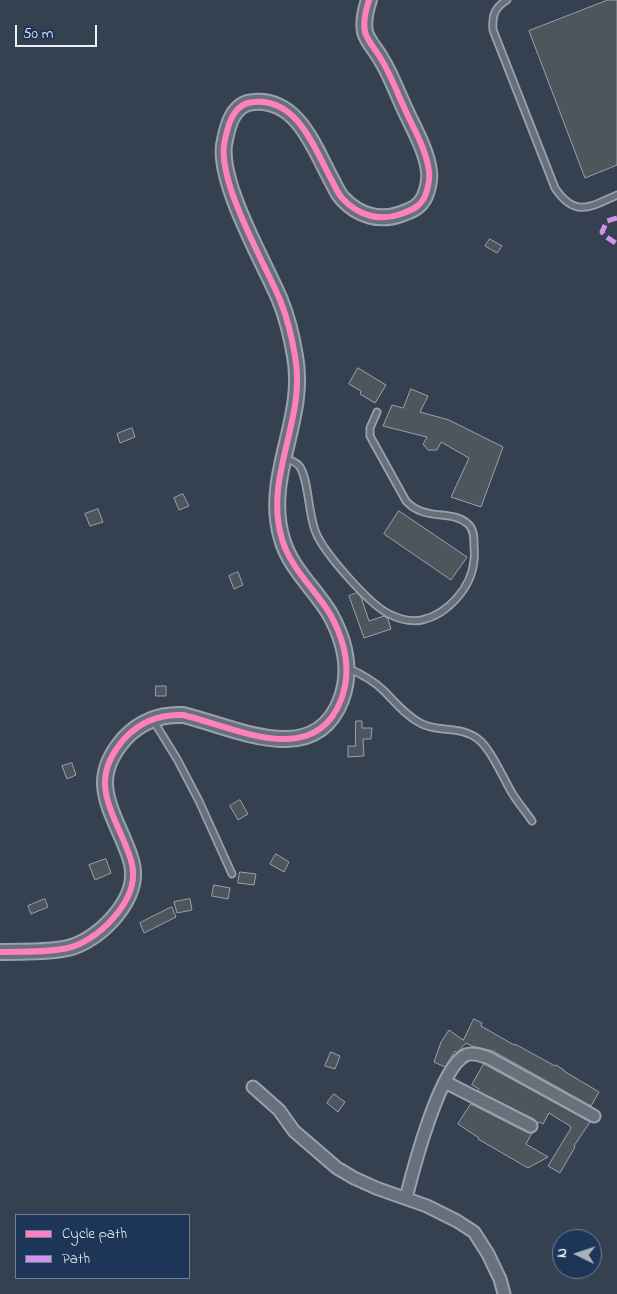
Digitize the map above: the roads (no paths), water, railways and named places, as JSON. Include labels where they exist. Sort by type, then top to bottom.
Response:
[{"type":"street","points":[[0,952],[50,951],[70,947],[94,936],[119,912],[132,889],[134,870],[127,848],[106,802],[104,788],[114,750],[128,735],[152,718],[169,714],[183,715],[262,737],[290,739],[307,737],[322,730],[338,709],[345,690],[348,668],[344,648],[330,615],[297,570],[283,542],[277,518],[278,489],[283,458],[296,407],[298,379],[295,354],[282,305],[234,198],[225,168],[224,149],[227,129],[234,112],[249,102],[269,102],[293,115],[307,134],[340,197],[357,211],[369,216],[384,218],[398,216],[419,206],[429,184],[429,170],[424,152],[383,61],[365,33],[365,14],[369,0]]},
{"type":"street","points":[[406,1198],[415,1162],[444,1082],[457,1062],[466,1054],[489,1058],[594,1116]]},
{"type":"street","points":[[444,1082],[530,1126]]},
{"type":"street","points":[[253,1087],[279,1110],[294,1131],[337,1168],[354,1178],[406,1198],[457,1221],[474,1232],[488,1254],[500,1279],[504,1294]]},
{"type":"lane","points":[[507,0],[494,11],[493,30],[555,188],[563,200],[574,208],[591,206],[617,194]]},
{"type":"lane","points":[[283,458],[293,461],[299,466],[304,478],[315,532],[326,552],[346,574],[375,604],[389,614],[408,620],[432,617],[455,601],[469,579],[474,561],[474,533],[469,524],[462,520],[421,512],[413,509],[406,501],[370,436],[370,428],[377,412]]},
{"type":"lane","points":[[348,668],[366,677],[382,689],[404,712],[420,724],[465,732],[479,740],[513,795],[532,821]]},
{"type":"lane","points":[[152,718],[177,758],[232,874]]}]
